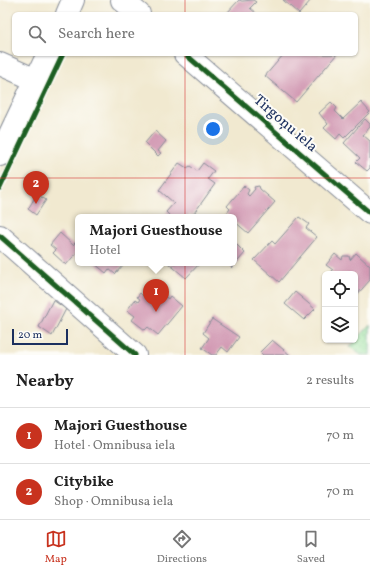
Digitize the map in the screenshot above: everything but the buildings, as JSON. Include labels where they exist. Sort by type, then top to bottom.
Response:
[{"type":"street","points":[[68,12],[73,0]]},
{"type":"street","points":[[122,0],[137,12]]},
{"type":"street","points":[[0,155],[47,56]]},
{"type":"street","name":"Tirgoņu iela","points":[[187,56],[370,213]]},
{"type":"street","points":[[0,64],[36,80]]},
{"type":"street","points":[[0,236],[135,355]]},
{"type":"green space","points":[[370,325],[370,355],[361,355],[350,347],[354,343],[358,343],[358,338]]},
{"type":"cycle path","points":[[0,188],[62,56]]},
{"type":"cycle path","points":[[187,56],[370,213]]},
{"type":"cycle path","points":[[0,236],[135,355]]},
{"type":"place","name":"Citybike","points":[[36,204]]},
{"type":"place","name":"Majori Guesthouse","points":[[156,312]]}]
